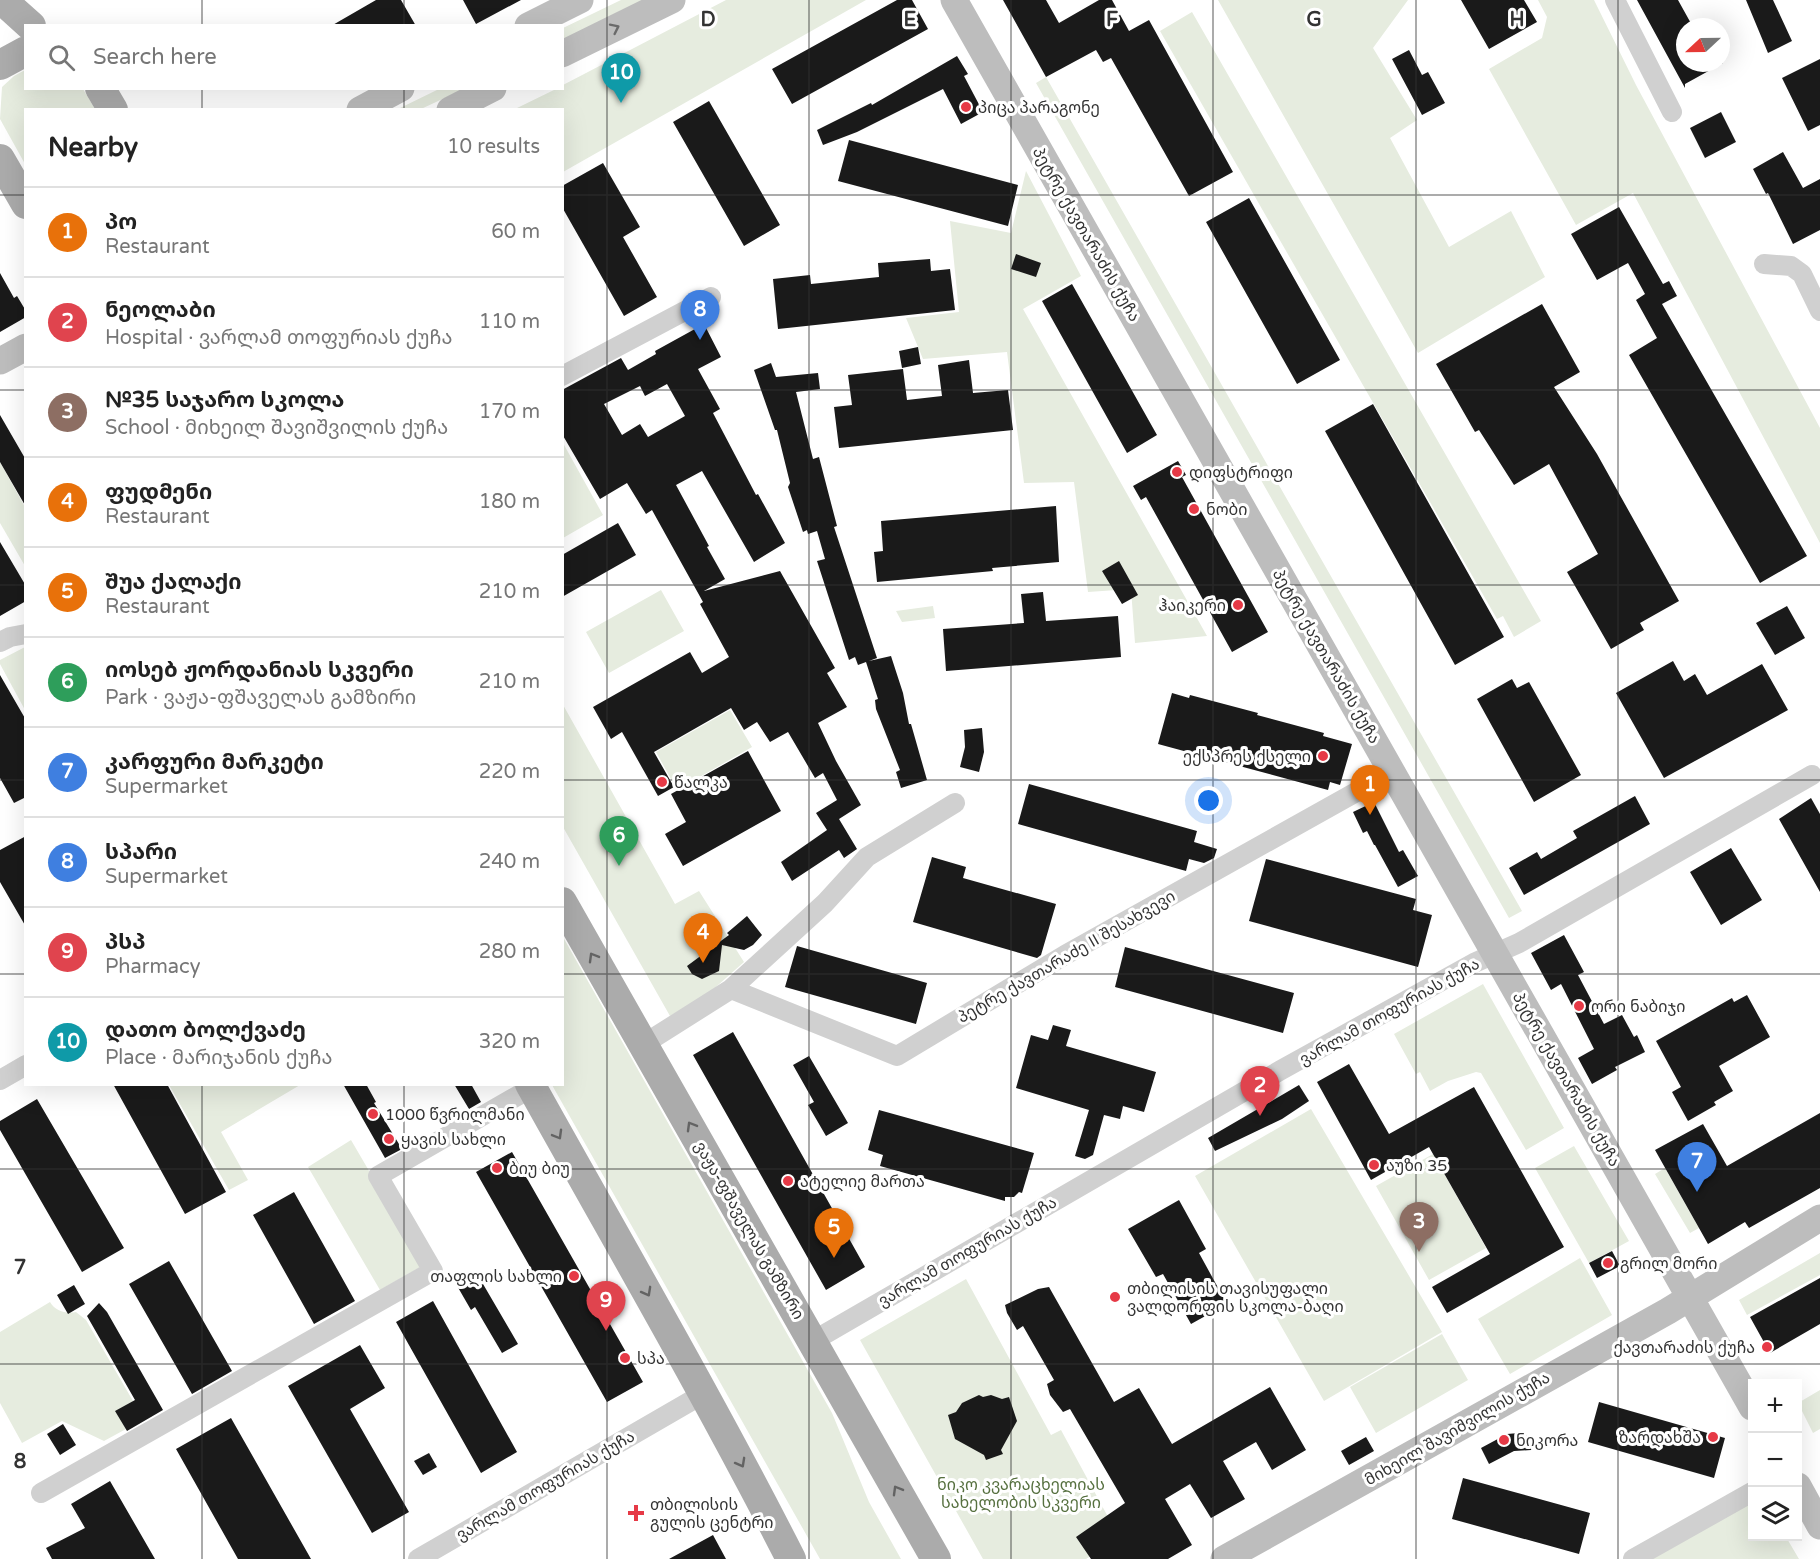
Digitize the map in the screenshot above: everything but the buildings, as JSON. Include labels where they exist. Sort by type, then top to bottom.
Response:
[{"type":"main road","points":[[2,0],[29,24]]},
{"type":"main road","points":[[532,24],[580,0]]},
{"type":"main road","points":[[564,53],[672,0]]},
{"type":"main road","name":"პეტრე ქავთარაძის ქუჩა","points":[[954,0],[1748,1400]]},
{"type":"main road","points":[[0,65],[24,52]]},
{"type":"main road","points":[[101,90],[112,108]]},
{"type":"main road","points":[[364,108],[397,90]]},
{"type":"main road","points":[[454,108],[489,90]]},
{"type":"main road","points":[[0,159],[24,201]]},
{"type":"main road","points":[[0,361],[24,347]]},
{"type":"main road","name":"ვაჟა-ფშაველას გამზირი","points":[[564,905],[936,1559]]},
{"type":"main road","points":[[530,1086],[703,1394],[791,1559]]},
{"type":"main road","name":"მიხეილ შავიშვილის ქუჩა","points":[[1224,1559],[1690,1297],[1820,1218]]},
{"type":"main road","points":[[1798,1487],[1820,1526]]},
{"type":"main road","points":[[913,1517],[919,1559]]},
{"type":"street","points":[[1615,0],[1672,112]]},
{"type":"street","points":[[1764,264],[1791,266],[1802,274],[1820,311]]},
{"type":"street","points":[[564,375],[711,297]]},
{"type":"street","points":[[0,642],[10,636],[24,634]]},
{"type":"street","name":"პეტრე ქავთარაძე II შესახვევი","points":[[731,988],[897,1056],[1065,955],[1392,772]]},
{"type":"street","name":"ვარლამ თოფურიას ქუჩა","points":[[813,1341],[1281,1070],[1495,953],[1519,943],[1812,774]]},
{"type":"street","points":[[644,1044],[731,988],[825,903],[867,856],[955,804]]},
{"type":"street","points":[[0,1080],[24,1066]]},
{"type":"street","points":[[42,1493],[433,1271],[378,1176],[530,1086]]},
{"type":"street","name":"ვარლამ თოფურიას ქუჩა","points":[[418,1559],[703,1394]]},
{"type":"street","points":[[1633,1559],[1748,1494]]},
{"type":"green space","points":[[621,0],[647,0],[564,41],[564,28]]},
{"type":"green space","points":[[726,0],[866,0],[564,171],[564,108],[517,108],[554,90],[564,90],[564,84]]},
{"type":"green space","points":[[1218,0],[1408,0],[1373,48],[1417,120],[1390,138],[1449,247],[1511,211],[1545,277],[1418,353]]},
{"type":"green space","points":[[1538,0],[1594,0],[1636,85],[1820,428],[1820,543],[1633,193],[1576,225],[1489,69],[1542,38],[1547,17]]},
{"type":"green space","points":[[1192,12],[1541,621],[1514,637],[1503,616],[1497,619],[1160,31]]},
{"type":"green space","points":[[24,71],[24,90],[84,90],[94,108],[24,108],[24,162],[0,119],[2,87]]},
{"type":"green space","points":[[1046,77],[1522,911],[1509,918],[1036,83]]},
{"type":"green space","points":[[437,90],[462,90],[423,108],[400,108]]},
{"type":"green space","points":[[1026,171],[1081,276],[1023,309],[1207,636],[1135,643],[1131,589],[1088,592],[1074,482],[1024,483],[1007,352],[923,359],[906,318],[959,312],[950,221],[1011,233]]},
{"type":"green space","points":[[564,445],[603,515],[564,537]]},
{"type":"green space","points":[[0,462],[24,505],[24,564],[0,523]]},
{"type":"green space","points":[[661,590],[684,631],[609,673],[586,632]]},
{"type":"green space","points":[[933,606],[935,618],[902,622],[896,611]]},
{"type":"green space","points":[[24,648],[24,708],[0,664],[0,660]]},
{"type":"green space","points":[[564,707],[675,904],[699,891],[744,962],[708,994],[670,1016],[564,829]]},
{"type":"green space","points":[[730,710],[752,747],[677,790],[656,752]]},
{"type":"green space","points":[[564,939],[832,1413],[869,1502],[901,1559],[820,1559],[553,1086],[564,1086]]},
{"type":"green space","points":[[1483,984],[1564,1128],[1526,1150],[1481,1073],[1476,1072],[1448,1081],[1430,1091],[1420,1072],[1416,1074],[1394,1034]]},
{"type":"green space","points":[[170,1086],[298,1086],[221,1132],[248,1180],[229,1190]]},
{"type":"green space","points":[[1311,1109],[1442,1332],[1324,1401],[1195,1176]]},
{"type":"green space","points":[[351,1140],[424,1265],[380,1290],[308,1167]]},
{"type":"green space","points":[[1574,1146],[1629,1241],[1589,1263],[1535,1168]]},
{"type":"green space","points":[[1433,1154],[1486,1248],[1429,1280],[1376,1186]]},
{"type":"green space","points":[[1665,1168],[1699,1228],[1690,1233],[1655,1174]]},
{"type":"green space","points":[[1820,1253],[1820,1275],[1747,1315],[1739,1300]]},
{"type":"green space","points":[[1580,1258],[1612,1315],[1510,1374],[1478,1319]]},
{"type":"green space","name":"ნიკო კვარაცხელიას სახელობის სკვერი","points":[[966,1279],[1051,1435],[1061,1430],[1120,1539],[1086,1559],[983,1559],[860,1340]]},
{"type":"green space","points":[[50,1302],[58,1310],[68,1313],[76,1312],[86,1320],[133,1401],[116,1411],[126,1429],[104,1441],[62,1421],[22,1443],[0,1403],[0,1332]]},
{"type":"green space","points":[[1442,1334],[1468,1380],[1376,1433],[1350,1387]]},
{"type":"green space","points":[[1820,1390],[1820,1429],[1813,1433],[1802,1411],[1802,1401]]},
{"type":"green space","points":[[1748,1501],[1748,1541],[1788,1541],[1799,1559],[1648,1559]]},
{"type":"place","name":"დათო ბოლქვაძე","points":[[621,103]]},
{"type":"place","name":"პიცა პარაგონე","points":[[966,107]]},
{"type":"place","name":"სპარი","points":[[700,340]]},
{"type":"place","name":"დიფსტრიფი","points":[[1177,472]]},
{"type":"place","name":"ნობი","points":[[1194,509]]},
{"type":"place","name":"ჰაიკერი","points":[[1238,605]]},
{"type":"place","name":"ექსპრეს ქსელი","points":[[1323,756]]},
{"type":"place","name":"წალკა","points":[[662,782]]},
{"type":"place","name":"პო","points":[[1370,815]]},
{"type":"place","name":"იოსებ ჟორდანიას სკვერი","points":[[619,866]]},
{"type":"place","name":"ფუდმენი","points":[[703,963]]},
{"type":"place","name":"ორი ნაბიჯი","points":[[1579,1006]]},
{"type":"place","name":"1000 წვრილმანი","points":[[373,1114]]},
{"type":"place","name":"ნეოლაბი","points":[[1260,1116]]},
{"type":"place","name":"ყავის სახლი","points":[[389,1139]]},
{"type":"place","name":"აუზი 35","points":[[1374,1165]]},
{"type":"place","name":"ბიუ ბიუ","points":[[497,1168]]},
{"type":"place","name":"ატელიე მართა","points":[[788,1181]]},
{"type":"place","name":"კარფური მარკეტი","points":[[1697,1192]]},
{"type":"place","name":"№35 საჯარო სკოლა","points":[[1419,1252]]},
{"type":"place","name":"შუა ქალაქი","points":[[834,1258]]},
{"type":"place","name":"გრილ მორი","points":[[1608,1263]]},
{"type":"place","name":"თაფლის სახლი","points":[[574,1276]]},
{"type":"place","name":"თბილისის თავისუფალი ვალდორფის სკოლა-ბაღი","points":[[1115,1297]]},
{"type":"place","name":"პსპ","points":[[606,1331]]},
{"type":"place","name":"ქავთარაძის ქუჩა","points":[[1767,1347]]},
{"type":"place","name":"სპა","points":[[625,1358]]},
{"type":"place","name":"ზარდახშა","points":[[1713,1437]]},
{"type":"place","name":"ნიკორა","points":[[1504,1440]]},
{"type":"place","name":"თბილისის გულის ცენტრი","points":[[636,1513]]}]
